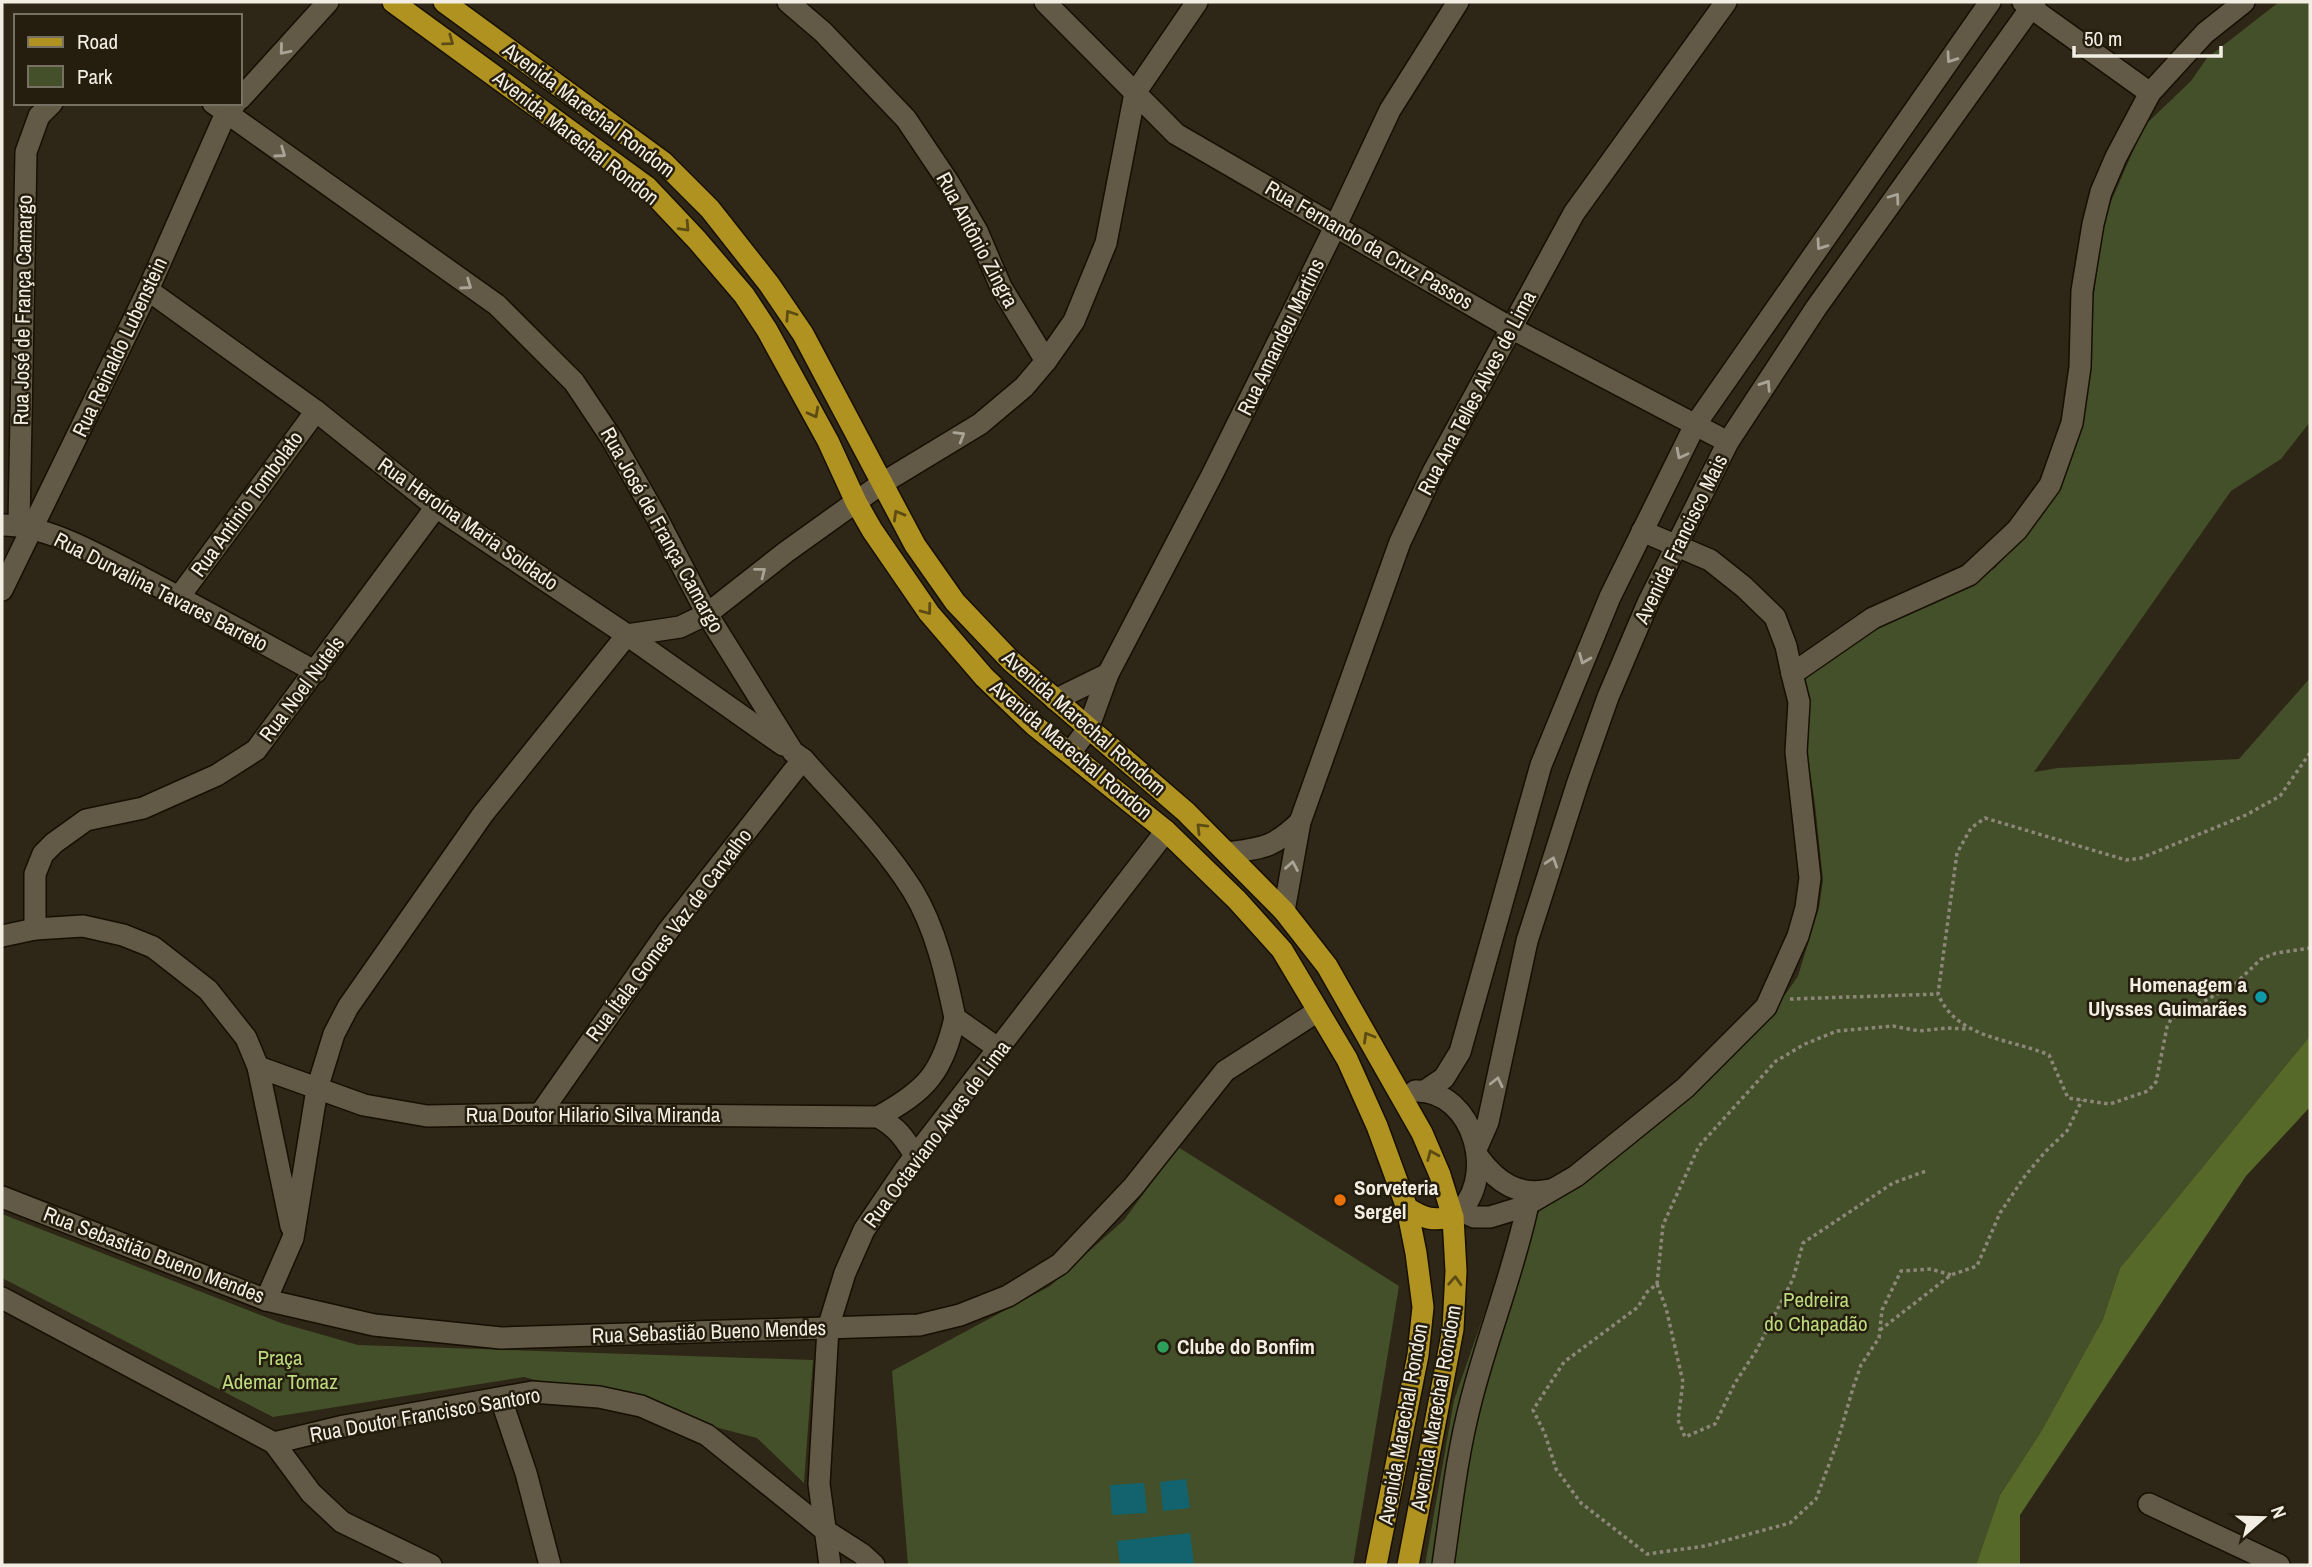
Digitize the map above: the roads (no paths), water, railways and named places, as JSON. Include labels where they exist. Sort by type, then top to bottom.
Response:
[{"type":"main road","name":"Avenida Marechal Rondon","points":[[393,2],[647,187],[697,240],[744,295],[767,330],[828,440],[856,502],[897,569],[961,652],[1034,725],[1166,831],[1237,900],[1282,950],[1347,1059],[1377,1126],[1407,1208],[1423,1307],[1411,1395],[1377,1565]]},
{"type":"main road","name":"Avenida Marechal Rondom","points":[[444,2],[663,162],[710,209],[769,284],[803,334],[915,545],[955,602],[1012,662],[1186,812],[1284,911],[1327,966],[1402,1097],[1457,1214],[1453,1329],[1408,1565]]},
{"type":"main road","points":[[1377,1126],[1386,1109],[1402,1097]]},
{"type":"main road","points":[[1407,1208],[1434,1220],[1457,1214]]},
{"type":"street","name":"Rua Reinaldo Lubenstein","points":[[242,91],[328,2]]},
{"type":"street","name":"Rua Antônio Zingra","points":[[788,2],[823,32],[906,119],[977,231],[1001,287],[1046,361]]},
{"type":"street","name":"Rua Fernando da Cruz Passos","points":[[1045,2],[1176,134],[1511,328],[1728,442]]},
{"type":"street","points":[[266,1300],[293,1238],[317,1089],[334,1034],[348,1007],[483,814],[627,635],[680,627],[707,614],[881,484],[980,424],[1024,387],[1074,321],[1105,243],[1135,93],[1198,2]]},
{"type":"street","name":"Rua Amandeu Martins","points":[[1070,753],[1088,729],[1108,674],[1212,475],[1390,110],[1458,2]]},
{"type":"street","name":"Rua Ana Telles Alves de Lima","points":[[1284,911],[1300,822],[1401,542],[1433,472],[1574,213],[1726,2]]},
{"type":"street","name":"Avenida Francisco Mais","points":[[1425,1091],[1444,1078],[1460,1052],[1541,765],[1610,597],[1695,425],[1990,2]]},
{"type":"street","points":[[1792,674],[1836,641],[1873,618],[1969,575],[2017,530],[2050,485],[2072,423],[2080,367],[2082,291],[2101,192],[2150,93],[2205,33],[2244,2]]},
{"type":"street","points":[[2030,4],[2150,93]]},
{"type":"street","name":"Avenida Francisco Mais","points":[[1457,1214],[1472,1194],[1478,1152],[1488,1122],[1527,941],[1608,697],[1648,603],[1728,442],[1816,308],[2030,4]]},
{"type":"street","name":"Rua José de França Camargo","points":[[18,526],[26,152],[39,116],[50,105]]},
{"type":"street","name":"Rua Reinaldo Lubenstein","points":[[2,590],[18,526],[148,290],[228,105]]},
{"type":"street","name":"Rua José de França Camargo","points":[[228,105],[496,305],[574,382],[612,439],[707,614],[798,755],[886,853],[913,892],[934,937],[955,1018]]},
{"type":"street","name":"Rua Heroína Maria Soldado","points":[[148,290],[316,411],[436,507],[627,635],[798,755]]},
{"type":"street","name":"Rua Antinio Tombolato","points":[[179,597],[316,411]]},
{"type":"street","name":"Rua Noel Nutels","points":[[35,929],[35,874],[44,854],[54,843],[86,820],[143,808],[217,775],[257,750],[436,507]]},
{"type":"street","name":"Rua Durvalina Tavares Barreto","points":[[18,526],[92,552],[316,672]]},
{"type":"street","points":[[1457,1214],[1490,1217],[1528,1204],[1576,1176],[1685,1088],[1766,1007],[1798,936],[1806,908],[1810,878],[1796,752],[1799,702],[1786,646],[1775,617],[1744,587],[1710,560],[1642,531]]},
{"type":"street","points":[[1055,700],[1108,674]]},
{"type":"street","name":"Rua Ítala Gomes Vaz de Carvalho","points":[[540,1114],[668,931],[798,755]]},
{"type":"street","points":[[1227,853],[1262,849],[1280,841],[1300,822]]},
{"type":"street","name":"Rua Octaviano Alves de Lima","points":[[830,1565],[819,1484],[828,1328],[845,1273],[864,1230],[916,1157],[1166,831]]},
{"type":"street","points":[[2,936],[35,929],[83,926],[123,935],[153,947],[188,972],[221,1004],[246,1038],[258,1067],[293,1238]]},
{"type":"street","name":"Rua Sebastião Bueno Mendes","points":[[2,1197],[266,1300],[374,1325],[501,1338],[919,1325],[960,1315],[1008,1296],[1060,1264],[1133,1187],[1225,1071],[1318,1011]]},
{"type":"street","points":[[878,1117],[904,1103],[935,1073],[947,1048],[955,1018],[999,1049]]},
{"type":"street","name":"Rua Doutor Hilario Silva Miranda","points":[[258,1067],[364,1105],[426,1116],[540,1114],[878,1117]]},
{"type":"street","points":[[1402,1097],[1414,1091],[1425,1091],[1442,1097],[1458,1111],[1467,1124],[1487,1169],[1502,1183],[1519,1192],[1555,1189]]},
{"type":"street","points":[[878,1117],[898,1130],[916,1157]]},
{"type":"street","points":[[1443,1565],[1466,1419],[1521,1238],[1528,1204]]},
{"type":"street","points":[[2,1298],[274,1443],[311,1493],[342,1522],[431,1565]]},
{"type":"street","name":"Rua Doutor Francisco Santoro","points":[[274,1443],[344,1426],[532,1392],[598,1397],[641,1406],[707,1435],[826,1531],[874,1565]]},
{"type":"street","points":[[501,1399],[526,1473],[550,1565]]},
{"type":"street","points":[[2149,1504],[2278,1565]]},
{"type":"water","points":[[1186,1479],[1190,1508],[1163,1511],[1160,1482]]},
{"type":"water","points":[[1144,1483],[1147,1513],[1112,1515],[1110,1485]]},
{"type":"water","points":[[1190,1533],[1194,1565],[1120,1565],[1117,1541]]},
{"type":"place","name":"Homenagem a Ulysses Guimarães","points":[[2261,997]]},
{"type":"place","name":"Sorveteria Sergel","points":[[1340,1200]]},
{"type":"place","name":"Clube do Bonfim","points":[[1163,1347]]},
{"type":"park label","name":"Pedreira do Chapadão","points":[[1816,1312]]},
{"type":"park label","name":"Praça Ademar Tomaz","points":[[280,1370]]}]
